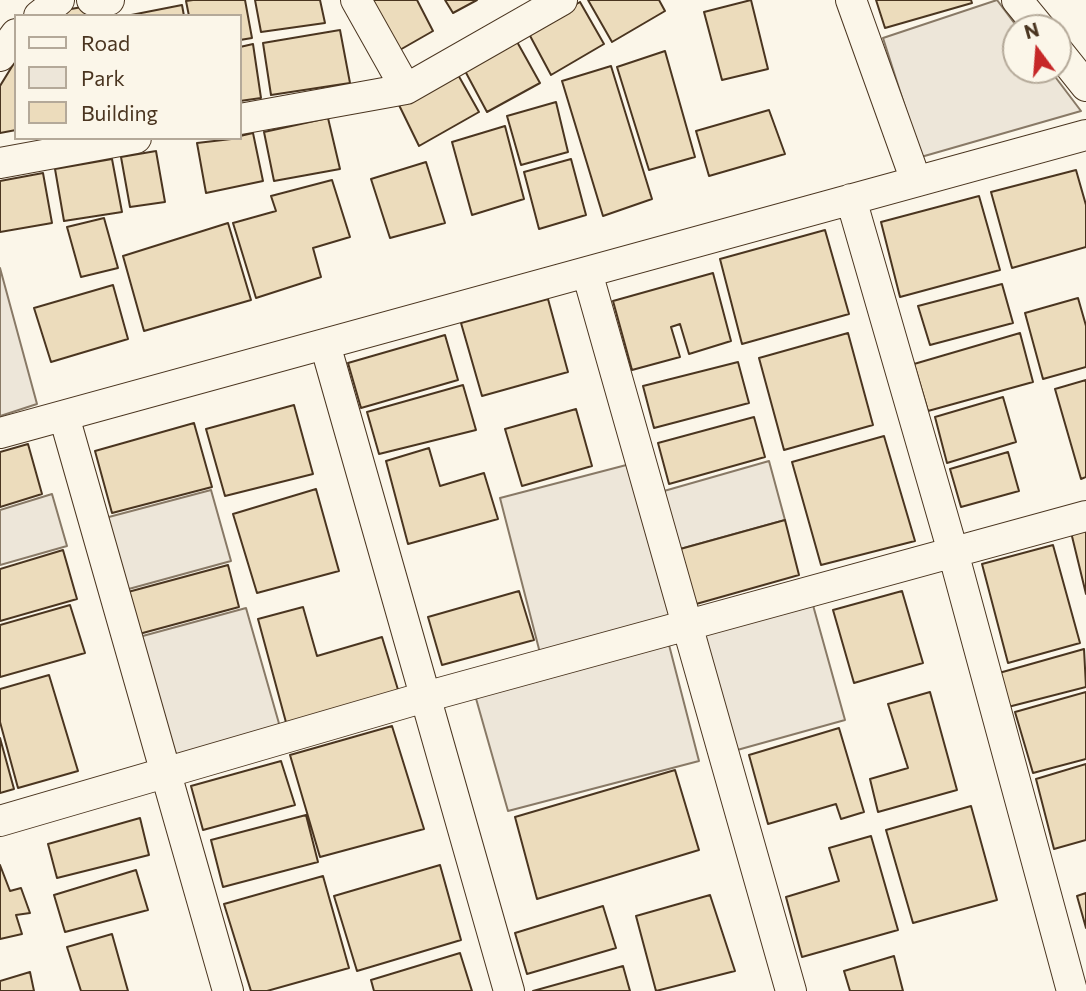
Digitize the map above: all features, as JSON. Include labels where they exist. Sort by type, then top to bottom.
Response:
[{"type":"street","points":[[42,14],[59,0]]},
{"type":"street","points":[[92,0],[99,3],[109,0]]},
{"type":"street","points":[[356,0],[406,89]]},
{"type":"street","points":[[242,119],[406,89],[562,0]]},
{"type":"street","points":[[851,0],[916,181]]},
{"type":"street","points":[[1017,0],[1028,14]]},
{"type":"street","points":[[0,56],[14,37]]},
{"type":"street","points":[[1072,68],[1086,86]]},
{"type":"street","points":[[0,433],[1086,135]]},
{"type":"street","points":[[0,163],[124,140]]},
{"type":"street","points":[[851,199],[953,552],[1072,991]]},
{"type":"street","points":[[587,272],[791,991]]},
{"type":"street","points":[[326,344],[509,991]]},
{"type":"street","points":[[64,416],[228,991]]},
{"type":"street","points":[[0,821],[425,696],[1086,516]]},
{"type":"green space","points":[[997,0],[1008,14],[1002,14],[1002,84],[1061,84],[1081,111],[921,157],[883,38]]},
{"type":"green space","points":[[0,268],[37,404],[0,416]]},
{"type":"green space","points":[[769,461],[785,520],[673,551],[657,493]]},
{"type":"green space","points":[[634,463],[677,619],[540,653],[500,498]]},
{"type":"green space","points":[[211,490],[231,561],[125,590],[105,518]]},
{"type":"green space","points":[[52,494],[67,546],[0,565],[0,510]]},
{"type":"green space","points":[[811,598],[845,720],[730,752],[697,629]]},
{"type":"green space","points":[[246,608],[280,727],[173,757],[139,637]]},
{"type":"green space","points":[[668,641],[699,761],[508,811],[475,695]]},
{"type":"building","points":[[245,0],[252,38],[242,40],[242,14],[189,14],[186,1]]},
{"type":"building","points":[[255,0],[320,0],[325,23],[261,32]]},
{"type":"building","points":[[370,0],[417,0],[433,31],[398,51]]},
{"type":"building","points":[[445,0],[477,0],[453,13]]},
{"type":"building","points":[[588,0],[659,0],[665,11],[612,42]]},
{"type":"building","points":[[751,0],[768,69],[722,80],[704,12]]},
{"type":"building","points":[[876,0],[971,0],[972,3],[885,28]]},
{"type":"building","points":[[580,2],[604,44],[551,75],[528,32]]},
{"type":"building","points":[[94,5],[96,14],[57,14],[59,11]]},
{"type":"building","points":[[182,5],[184,14],[136,14]]},
{"type":"building","points":[[340,30],[350,83],[271,95],[263,43]]},
{"type":"building","points":[[516,40],[540,83],[487,112],[464,69]]},
{"type":"building","points":[[253,44],[261,98],[242,101],[242,47]]},
{"type":"building","points":[[665,51],[695,157],[649,170],[617,67]]},
{"type":"building","points":[[14,63],[14,130],[0,133],[0,86]]},
{"type":"building","points":[[611,66],[652,199],[603,216],[562,81]]},
{"type":"building","points":[[457,73],[479,112],[419,146],[398,103]]},
{"type":"building","points":[[556,102],[568,152],[521,165],[507,116]]},
{"type":"building","points":[[769,110],[785,154],[709,176],[696,131]]},
{"type":"building","points":[[328,118],[340,169],[274,181],[264,132]]},
{"type":"building","points":[[505,126],[524,199],[472,215],[452,142]]},
{"type":"building","points":[[253,133],[263,181],[206,193],[197,143],[242,140],[242,136]]},
{"type":"building","points":[[156,151],[165,202],[130,207],[121,157]]},
{"type":"building","points":[[112,159],[122,212],[64,221],[55,169]]},
{"type":"building","points":[[571,159],[586,215],[539,229],[524,172]]},
{"type":"building","points":[[426,162],[445,223],[390,238],[371,179]]},
{"type":"building","points":[[1076,170],[1086,205],[1086,247],[1012,268],[991,192]]},
{"type":"building","points":[[43,173],[52,223],[0,232],[0,181]]},
{"type":"building","points":[[332,180],[350,237],[313,248],[321,277],[256,298],[233,223],[276,211],[271,196]]},
{"type":"building","points":[[979,196],[1000,270],[900,297],[881,222]]},
{"type":"building","points":[[104,218],[118,268],[81,277],[67,227]]},
{"type":"building","points":[[228,223],[251,300],[144,331],[123,256]]},
{"type":"building","points":[[825,230],[849,314],[742,344],[720,259]]},
{"type":"building","points":[[713,273],[731,341],[689,354],[680,324],[671,327],[680,357],[632,370],[613,301]]},
{"type":"building","points":[[1002,284],[1013,323],[930,345],[918,306]]},
{"type":"building","points":[[113,285],[128,339],[51,362],[34,308]]},
{"type":"building","points":[[1078,298],[1086,326],[1086,367],[1043,379],[1025,313]]},
{"type":"building","points":[[548,299],[568,372],[482,396],[461,323]]},
{"type":"building","points":[[848,333],[873,425],[784,450],[759,358]]},
{"type":"building","points":[[1020,333],[1033,382],[928,411],[914,364]]},
{"type":"building","points":[[445,335],[458,380],[361,408],[348,363]]},
{"type":"building","points":[[738,362],[749,403],[654,428],[643,386]]},
{"type":"building","points":[[1086,380],[1086,477],[1081,479],[1055,389]]},
{"type":"building","points":[[463,385],[476,430],[379,454],[367,412]]},
{"type":"building","points":[[1003,397],[1016,442],[947,463],[935,417]]},
{"type":"building","points":[[294,405],[313,474],[225,496],[206,429]]},
{"type":"building","points":[[576,409],[592,466],[522,486],[505,429]]},
{"type":"building","points":[[754,417],[765,457],[669,484],[658,443]]},
{"type":"building","points":[[194,423],[212,487],[112,513],[95,451]]},
{"type":"building","points":[[884,436],[915,541],[821,565],[792,462]]},
{"type":"building","points":[[28,444],[42,494],[0,507],[0,452]]},
{"type":"building","points":[[429,448],[440,486],[484,473],[498,519],[408,544],[386,461]]},
{"type":"building","points":[[1008,452],[1019,491],[961,507],[950,469]]},
{"type":"building","points":[[316,489],[339,571],[257,593],[233,514]]},
{"type":"building","points":[[785,520],[799,575],[689,606],[673,551]]},
{"type":"building","points":[[1086,523],[1086,594],[1070,528]]},
{"type":"building","points":[[1053,545],[1080,643],[1008,663],[982,564]]},
{"type":"building","points":[[63,550],[77,599],[0,621],[0,569]]},
{"type":"building","points":[[228,565],[239,607],[139,634],[128,592]]},
{"type":"building","points":[[519,591],[534,640],[442,665],[428,617]]},
{"type":"building","points":[[902,591],[923,663],[854,683],[833,610]]},
{"type":"building","points":[[70,605],[85,653],[0,677],[0,625]]},
{"type":"building","points":[[303,607],[317,656],[382,637],[399,693],[287,726],[258,619]]},
{"type":"building","points":[[1084,649],[1086,687],[1008,707],[999,673]]},
{"type":"building","points":[[49,675],[78,771],[18,788],[0,722],[0,689]]},
{"type":"building","points":[[930,692],[957,790],[878,812],[870,779],[908,768],[888,704]]},
{"type":"building","points":[[1086,692],[1086,759],[1033,773],[1015,712]]},
{"type":"building","points":[[392,726],[424,829],[320,857],[290,755]]},
{"type":"building","points":[[839,728],[864,812],[841,819],[836,804],[768,824],[749,755]]},
{"type":"building","points":[[0,738],[14,789],[0,793]]},
{"type":"building","points":[[281,761],[295,805],[203,830],[191,786]]},
{"type":"building","points":[[1086,764],[1086,840],[1054,849],[1036,779]]},
{"type":"building","points":[[675,770],[699,850],[537,899],[515,817]]},
{"type":"building","points":[[971,806],[997,900],[913,923],[886,830]]},
{"type":"building","points":[[306,815],[318,862],[223,887],[211,840]]},
{"type":"building","points":[[140,818],[149,855],[57,878],[48,844]]},
{"type":"building","points":[[871,836],[898,930],[802,957],[786,897],[839,881],[829,848]]},
{"type":"building","points":[[0,865],[10,891],[21,888],[30,913],[16,915],[22,934],[0,939]]},
{"type":"building","points":[[440,865],[461,940],[357,971],[334,896]]},
{"type":"building","points":[[136,870],[148,910],[65,932],[54,895]]},
{"type":"building","points":[[323,876],[349,968],[267,991],[251,991],[224,904]]},
{"type":"building","points":[[1086,893],[1086,928],[1077,896]]},
{"type":"building","points":[[710,895],[735,971],[656,991],[636,916]]},
{"type":"building","points":[[603,906],[616,948],[527,974],[515,933]]},
{"type":"building","points":[[112,934],[128,991],[81,991],[67,947]]},
{"type":"building","points":[[460,953],[472,991],[374,991],[371,980]]},
{"type":"building","points":[[894,956],[903,991],[850,991],[844,971]]},
{"type":"building","points":[[623,966],[630,991],[533,991]]},
{"type":"building","points":[[30,972],[34,991],[0,991],[0,981]]}]
